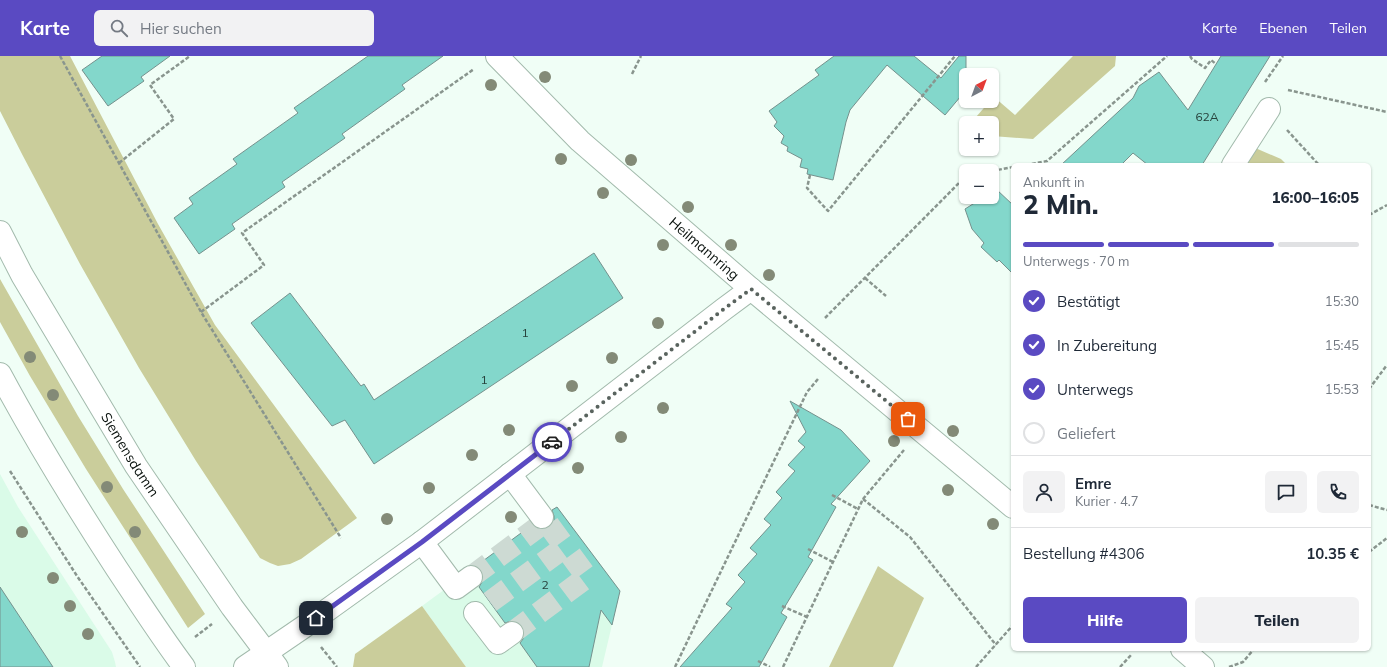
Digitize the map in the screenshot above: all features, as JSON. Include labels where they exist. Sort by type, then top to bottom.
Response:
[{"type":"street","name":"Heilmannring","points":[[497,56],[580,141],[751,289],[1011,505]]},
{"type":"street","points":[[1234,163],[1269,109]]},
{"type":"street","name":"Siemensdamm","points":[[0,232],[22,275],[136,466],[232,607],[271,660]]},
{"type":"street","points":[[245,667],[271,660],[305,626],[422,542],[751,289]]},
{"type":"street","points":[[0,374],[27,425],[91,529],[164,640],[184,667]]},
{"type":"street","points":[[510,474],[542,517]]},
{"type":"street","points":[[422,542],[464,582],[483,608],[498,644],[512,633]]},
{"type":"street","points":[[1184,651],[1203,667]]},
{"type":"path","points":[[60,56],[201,312],[342,538]]},
{"type":"path","points":[[119,163],[174,119],[150,85],[190,56]]},
{"type":"path","points":[[632,74],[641,56]]},
{"type":"path","points":[[810,174],[807,188],[828,210],[955,56]]},
{"type":"path","points":[[1036,163],[1047,161],[1167,56]]},
{"type":"path","points":[[1190,56],[1205,68],[1211,60],[1216,64]]},
{"type":"path","points":[[1264,84],[1282,56]]},
{"type":"path","points":[[201,312],[264,265],[242,233],[475,68]]},
{"type":"path","points":[[1287,90],[1387,112]]},
{"type":"path","points":[[999,170],[1011,167]]},
{"type":"path","points":[[807,335],[959,183]]},
{"type":"path","points":[[1371,214],[1387,204]]},
{"type":"path","points":[[865,278],[886,296]]},
{"type":"path","points":[[675,667],[807,392],[835,358]]},
{"type":"path","points":[[1371,386],[1387,365]]},
{"type":"path","points":[[783,667],[863,499],[920,430]]},
{"type":"path","points":[[10,471],[77,576],[140,667]]},
{"type":"path","points":[[832,496],[858,509]]},
{"type":"path","points":[[863,499],[910,537],[996,645]]},
{"type":"path","points":[[1371,506],[1387,510]]},
{"type":"path","points":[[1371,550],[1387,538]]},
{"type":"path","points":[[808,549],[833,562]]},
{"type":"path","points":[[782,606],[807,617]]},
{"type":"path","points":[[195,637],[212,624]]},
{"type":"path","points":[[976,667],[1011,627]]},
{"type":"path","points":[[1229,667],[1243,662],[1252,651]]},
{"type":"path","points":[[1120,667],[1132,654]]},
{"type":"path","points":[[331,660],[336,667]]},
{"type":"path","points":[[758,660],[770,667]]},
{"type":"shaded area","points":[[0,474],[18,507],[112,652],[116,667],[0,667]]},
{"type":"shaded area","points":[[557,507],[620,591],[602,667],[466,667],[422,606]]},
{"type":"green space","points":[[0,56],[70,56],[158,224],[215,325],[357,518],[301,559],[290,564],[278,566],[260,558],[196,461],[139,368],[80,264],[0,111]]},
{"type":"green space","points":[[1073,56],[1116,56],[1115,66],[1033,139],[999,137],[999,116],[977,116],[984,108],[999,108],[999,101],[1015,115]]},
{"type":"green space","points":[[1253,147],[1281,159],[1285,163],[1243,163]]},
{"type":"green space","points":[[0,279],[78,416],[123,489],[205,614],[188,628],[86,469],[30,376],[0,322]]},
{"type":"green space","points":[[878,566],[924,598],[893,667],[829,667]]},
{"type":"green space","points":[[422,606],[466,667],[353,667],[355,654]]},
{"type":"building","points":[[102,56],[170,56],[141,77],[144,81],[108,106],[82,70]]},
{"type":"building","points":[[368,56],[443,56],[402,85],[405,89],[342,134],[345,138],[282,182],[285,187],[232,224],[235,229],[199,254],[174,218],[193,204],[189,198],[237,164],[233,159],[298,113],[294,108]]},
{"type":"building","points":[[834,56],[914,56],[941,78],[959,56],[966,56],[966,68],[959,68],[959,98],[945,115],[887,65],[850,110],[833,180],[807,174],[808,169],[800,167],[802,159],[787,151],[788,147],[781,143],[784,136],[774,126],[777,122],[769,111],[819,75],[815,70]]},
{"type":"building","points":[[1221,56],[1270,56],[1203,163],[1146,163],[1133,153],[1123,163],[1063,163],[1133,98],[1139,86],[1159,72],[1188,110]]},
{"type":"building","points":[[999,192],[1011,203],[1011,272],[999,260],[997,262],[981,247],[984,243],[972,229],[965,209],[973,204],[999,204]]},
{"type":"building","points":[[594,253],[623,298],[374,464],[345,420],[332,426],[251,323],[290,293],[361,386],[364,384],[374,400]]},
{"type":"building","points":[[790,401],[841,430],[870,461],[831,504],[836,507],[808,557],[813,560],[781,613],[787,617],[759,667],[680,667],[732,608],[726,604],[745,582],[738,575],[757,554],[750,548],[771,525],[764,519],[782,498],[776,492],[795,471],[788,465],[805,447],[798,441],[806,432]]},
{"type":"building","points":[[557,507],[620,591],[612,625],[601,610],[589,667],[537,667],[520,643],[523,639],[524,632],[522,626],[517,622],[511,621],[505,623],[479,587],[483,576],[481,570],[476,566],[532,525],[537,529],[549,527],[554,522],[552,510]]},
{"type":"building","points":[[0,587],[53,667],[0,667]]},
{"type":"tunnel","points":[[471,577],[546,521],[542,517]]},
{"type":"tunnel","points":[[490,602],[565,547],[546,521]]},
{"type":"tunnel","points":[[512,633],[587,577],[565,547]]},
{"type":"way so far","points":[[552,442],[751,289],[908,419]]},
{"type":"route","points":[[316,618],[422,542],[552,442]]}]
